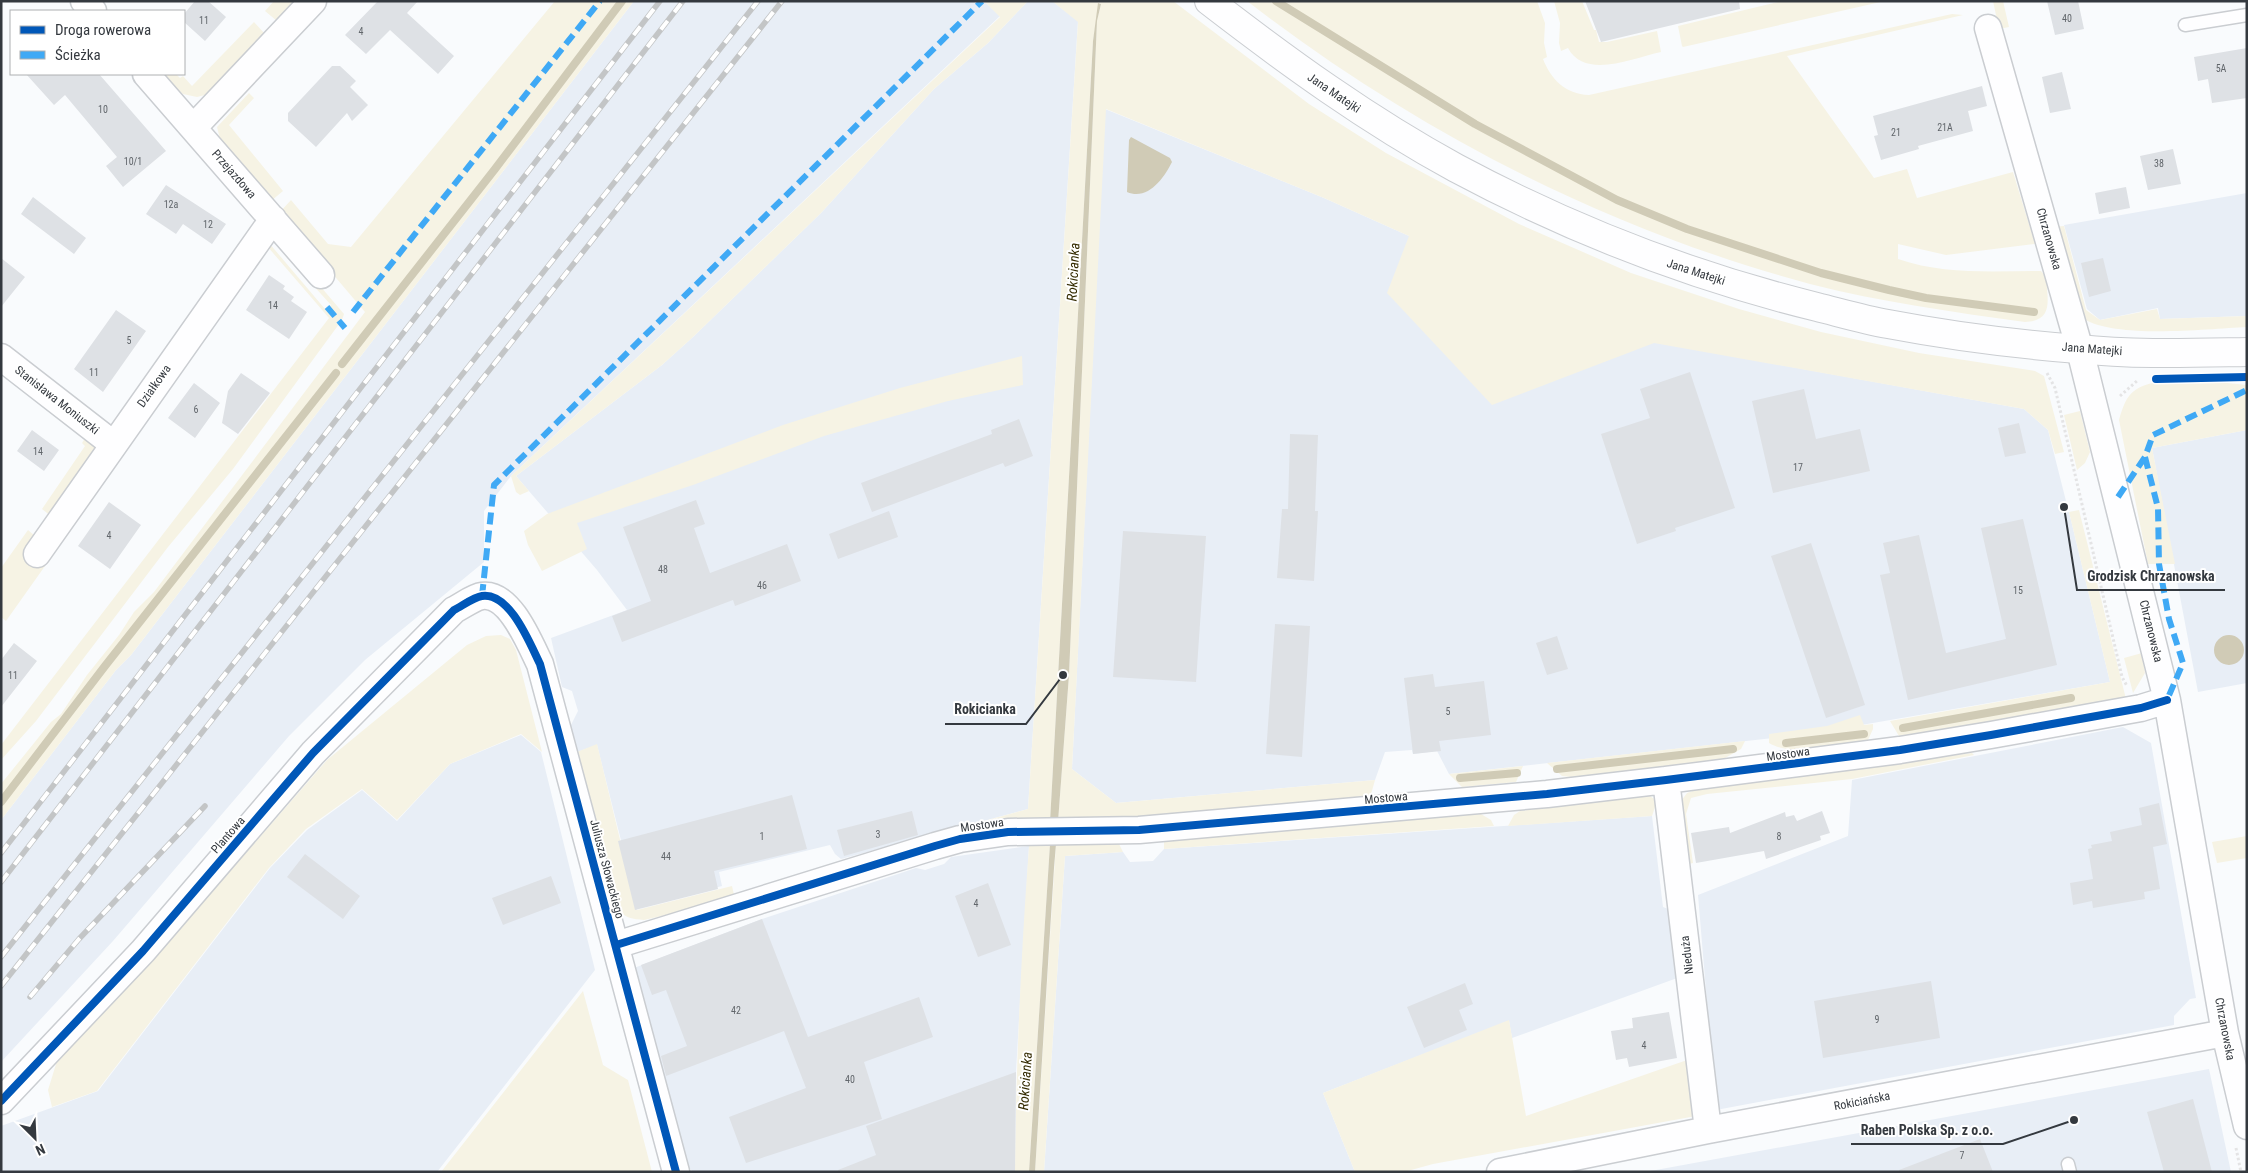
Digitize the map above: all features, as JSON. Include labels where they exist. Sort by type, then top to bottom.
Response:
[{"type":"street","points":[[193,128],[313,1]]},
{"type":"street","name":"Jana Matejki","points":[[1209,1],[1314,80],[1365,114],[1439,158],[1511,196],[1610,241],[1662,261],[1763,294],[1886,324],[1963,336],[2080,350],[2169,353],[2247,352]]},
{"type":"street","name":"Chrzanowska","points":[[1988,28],[2080,350],[2168,700],[2224,1033],[2247,1126]]},
{"type":"street","name":"Przejazdowa","points":[[147,75],[321,275]]},
{"type":"street","name":"Działkowa","points":[[37,554],[273,219]]},
{"type":"street","name":"Stanisława Moniuszki","points":[[1,356],[113,444]]},
{"type":"street","name":"Juliusza Słowackiego","points":[[482,596],[498,598],[517,619],[540,664],[676,1172]]},
{"type":"street","name":"Plantowa","points":[[1,1101],[143,951],[313,753],[454,610],[482,596]]},
{"type":"street","name":"Mostowa","points":[[616,945],[943,844],[989,834],[1139,830],[1357,812],[1666,780],[1900,750],[1991,736],[2141,708],[2168,700]]},
{"type":"street","name":"Nieduża","points":[[1666,780],[1708,1130]]},
{"type":"street","name":"Rokiciańska","points":[[1500,1172],[1708,1130],[2224,1033]]},
{"type":"lane","points":[[2185,25],[2247,15]]},
{"type":"path","points":[[2042,368],[2055,388],[2122,677],[2128,689]]},
{"type":"path","points":[[2120,396],[2138,380],[2147,380]]},
{"type":"shaded area","points":[[274,1],[296,1],[277,21],[265,11]]},
{"type":"shaded area","points":[[555,1],[634,1],[131,655],[116,670],[1,820],[1,784],[51,722],[61,714],[87,675],[119,635],[134,612],[154,592],[365,312],[280,212],[291,200],[328,244],[351,247]]},
{"type":"shaded area","points":[[634,1],[984,1],[1000,16],[511,476],[484,511],[484,562],[365,660],[289,736],[113,941],[1,1062],[1,820],[116,670],[131,655]]},
{"type":"shaded area","points":[[984,1],[1028,1],[988,43],[934,89],[821,213],[693,337],[662,365],[516,476],[529,491],[520,495],[516,492],[511,476],[1000,17]]},
{"type":"shaded area","points":[[1028,1],[1052,1],[1078,21],[1028,809],[841,859],[835,854],[830,845],[719,872],[722,886],[638,908],[597,745],[577,752],[570,727],[578,711],[572,691],[562,687],[551,638],[627,610],[597,570],[516,476],[662,365],[693,337],[821,213],[934,89],[988,43]]},
{"type":"shaded area","points":[[1052,1],[1173,1],[1309,104],[1386,153],[1519,224],[1631,273],[1739,309],[1821,332],[1919,353],[2035,371],[2044,376],[2064,452],[2055,454],[2048,430],[2024,409],[1654,343],[1492,405],[1387,293],[1409,236],[1324,198],[1106,109],[1072,769],[1116,803],[1375,780],[1370,798],[1063,826],[1058,822],[1069,675],[1097,21],[1101,4],[1099,3],[1093,41],[1050,822],[955,829],[1028,809],[1078,22]]},
{"type":"shaded area","points":[[1247,1],[1537,1],[1545,23],[1544,43],[1547,57],[1543,59],[1546,66],[1560,84],[1573,92],[1589,95],[1952,14],[1963,15],[1787,56],[1874,178],[1907,169],[1917,198],[2013,172],[2035,244],[1946,255],[1898,244],[1898,259],[1933,268],[1951,270],[2041,271],[2047,284],[2047,308],[2043,316],[2033,321],[2025,322],[1863,296],[1810,284],[1733,261],[1658,234],[1585,204],[1514,170],[1445,133],[1377,92],[1311,48]]},
{"type":"shaded area","points":[[1554,1],[1582,1],[1594,30],[1596,30],[1599,42],[1657,31],[1661,52],[1624,62],[1598,65],[1586,63],[1576,58],[1568,48],[1561,51],[1559,43],[1560,23]]},
{"type":"shaded area","points":[[1782,1],[1885,1],[1682,46],[1678,26]]},
{"type":"shaded area","points":[[1993,1],[2003,1],[2009,27],[1999,29]]},
{"type":"shaded area","points":[[1098,3],[1101,4],[1097,21],[1069,675],[1058,822],[1050,822],[1093,41]]},
{"type":"shaded area","points":[[254,22],[265,34],[216,87],[205,95],[197,97],[183,94],[162,75],[177,75],[180,78],[183,76],[192,86]]},
{"type":"shaded area","points":[[249,93],[254,98],[229,125],[283,191],[271,201],[221,143],[217,127]]},
{"type":"shaded area","points":[[1105,109],[1324,198],[1409,236],[1737,357],[2024,409],[2048,430],[2066,501],[2060,502],[2063,513],[2069,512],[2110,682],[1809,734],[1449,774],[1437,751],[1413,754],[1412,750],[1385,752],[1375,780],[1116,803],[1072,769]]},
{"type":"shaded area","points":[[1131,137],[1170,158],[1172,162],[1160,181],[1148,191],[1135,194],[1127,192],[1129,140]]},
{"type":"shaded area","points":[[2247,193],[2247,316],[2160,319],[2158,308],[2100,320],[2087,309],[2064,225]]},
{"type":"shaded area","points":[[2064,226],[2086,310],[2100,320],[2157,309],[2160,319],[2247,316],[2247,327],[2186,331],[2139,331],[2099,325],[2084,319],[2052,227]]},
{"type":"shaded area","points":[[269,243],[325,309],[331,305],[311,283],[315,280],[344,314],[342,320],[233,469],[168,547],[36,721],[1,760],[1,745],[329,318],[267,246]]},
{"type":"shaded area","points":[[1022,356],[1023,385],[948,401],[824,436],[693,485],[577,523],[587,549],[542,571],[528,545],[524,531],[547,514],[783,425],[900,388]]},
{"type":"shaded area","points":[[2157,382],[2217,382],[2247,385],[2247,430],[2152,448],[2175,564],[2148,564],[2119,420],[2124,404],[2131,394],[2148,384]]},
{"type":"shaded area","points":[[2080,411],[2090,452],[2085,463],[2077,470],[2064,415]]},
{"type":"shaded area","points":[[2247,430],[2247,683],[2198,692],[2152,448]]},
{"type":"shaded area","points":[[87,435],[97,451],[52,517],[42,509],[85,446],[82,443]]},
{"type":"shaded area","points":[[2079,510],[2126,699],[1959,728],[1899,736],[1890,721],[2110,682],[2069,512]]},
{"type":"shaded area","points":[[28,530],[35,536],[29,551],[45,566],[6,621],[1,617],[1,568]]},
{"type":"shaded area","points":[[501,635],[510,639],[516,650],[542,752],[521,734],[450,764],[397,820],[362,789],[306,829],[269,868],[97,1091],[52,1107],[48,1090],[57,1061],[225,877],[327,760],[467,645],[486,636]]},
{"type":"shaded area","points":[[2229,635],[2240,639],[2244,650],[2240,661],[2229,665],[2218,661],[2214,650],[2218,639]]},
{"type":"shaded area","points":[[2142,653],[2145,673],[2133,693],[2124,658]]},
{"type":"shaded area","points":[[1860,715],[1864,725],[1873,724],[1868,740],[1804,750],[1779,747],[1769,743],[1769,734],[1827,726]]},
{"type":"shaded area","points":[[570,727],[577,752],[597,744],[637,910],[732,886],[735,899],[644,920],[630,918],[618,910]]},
{"type":"shaded area","points":[[2123,727],[2151,743],[2196,998],[2190,999],[2174,1016],[2174,1025],[1716,1110],[1698,895],[1848,836],[1852,780]]},
{"type":"shaded area","points":[[521,735],[541,752],[595,970],[437,1172],[1,1172],[1,1126],[98,1091],[270,868],[307,830],[362,790],[397,821],[450,764]]},
{"type":"shaded area","points":[[1745,741],[1741,749],[1718,762],[1571,777],[1562,776],[1547,763]]},
{"type":"shaded area","points":[[1972,753],[1974,755],[1852,779],[1707,794],[1691,798],[1686,814],[1693,863],[1684,865],[1678,805],[1687,793],[1698,789]]},
{"type":"shaded area","points":[[1523,766],[1516,782],[1462,787],[1449,774]]},
{"type":"shaded area","points":[[1650,796],[1657,801],[1652,816],[1508,826],[1514,815],[1520,811]]},
{"type":"shaded area","points":[[1481,814],[1491,820],[1494,826],[1164,849],[1164,841],[1428,816]]},
{"type":"shaded area","points":[[1652,816],[1663,907],[1671,910],[1680,977],[1512,1038],[1509,1021],[1323,1093],[1355,1172],[1044,1172],[1065,856],[1123,852],[1130,862],[1153,861],[1164,849]]},
{"type":"shaded area","points":[[2247,836],[2247,858],[2217,863],[2212,842]]},
{"type":"shaded area","points":[[1050,844],[1029,1172],[1015,1172],[1021,968],[1026,887],[1029,846]]},
{"type":"shaded area","points":[[1050,844],[1056,844],[1035,1172],[1029,1172]]},
{"type":"shaded area","points":[[1056,844],[1119,844],[1123,852],[1065,856],[1044,1172],[1035,1172]]},
{"type":"shaded area","points":[[1029,846],[1016,1072],[1015,1172],[693,1172],[682,1160],[634,968],[762,919],[916,868],[925,870],[944,864],[951,857]]},
{"type":"shaded area","points":[[583,991],[603,1065],[628,1080],[652,1172],[441,1172]]},
{"type":"shaded area","points":[[1509,1020],[1526,1116],[1690,1059],[1696,1116],[1433,1164],[1404,1172],[1355,1172],[1323,1093]]},
{"type":"shaded area","points":[[2209,1069],[2231,1172],[1645,1172]]},
{"type":"building","points":[[195,1],[208,1],[226,17],[205,41],[185,23],[185,13]]},
{"type":"building","points":[[378,1],[418,1],[407,13],[454,56],[438,74],[390,30],[366,54],[345,35]]},
{"type":"building","points":[[1585,1],[1739,1],[1740,9],[1601,42]]},
{"type":"building","points":[[2047,1],[2078,1],[2084,29],[2055,35]]},
{"type":"building","points":[[2247,48],[2247,98],[2212,103],[2208,79],[2198,81],[2194,57]]},
{"type":"building","points":[[332,66],[340,66],[356,81],[350,87],[368,105],[352,121],[347,113],[316,147],[288,121],[288,113]]},
{"type":"building","points":[[2062,72],[2071,109],[2050,113],[2042,77]]},
{"type":"building","points":[[27,75],[100,75],[166,151],[123,187],[106,166],[117,157],[65,95],[54,105]]},
{"type":"building","points":[[1982,86],[1987,106],[1968,111],[1973,131],[1918,146],[1919,149],[1881,160],[1874,136],[1878,135],[1873,116]]},
{"type":"building","points":[[2173,149],[2181,184],[2148,190],[2140,156]]},
{"type":"building","points":[[166,185],[226,224],[212,244],[183,224],[176,234],[146,214]]},
{"type":"building","points":[[2126,187],[2130,208],[2099,214],[2095,193]]},
{"type":"building","points":[[33,197],[86,238],[74,254],[21,214]]},
{"type":"building","points":[[1,258],[25,277],[1,307]]},
{"type":"building","points":[[2103,258],[2111,291],[2089,297],[2081,263]]},
{"type":"building","points":[[269,275],[285,286],[283,289],[294,297],[291,301],[307,312],[289,339],[246,310]]},
{"type":"building","points":[[116,310],[146,331],[103,392],[74,369]]},
{"type":"building","points":[[1690,372],[1735,508],[1675,528],[1676,531],[1637,544],[1601,434],[1650,418],[1640,389]]},
{"type":"building","points":[[241,373],[270,393],[238,434],[222,423],[228,391]]},
{"type":"building","points":[[194,383],[220,403],[195,438],[168,418]]},
{"type":"building","points":[[1804,389],[1816,439],[1860,429],[1870,471],[1773,493],[1752,401]]},
{"type":"building","points":[[1019,419],[1033,456],[1005,467],[1003,463],[872,512],[861,483],[992,434],[991,430]]},
{"type":"building","points":[[2019,423],[2026,453],[2005,457],[1998,428]]},
{"type":"building","points":[[32,430],[59,450],[44,471],[17,451]]},
{"type":"building","points":[[1290,434],[1318,435],[1315,511],[1318,511],[1314,581],[1277,578],[1282,509],[1288,509]]},
{"type":"building","points":[[696,500],[705,524],[694,528],[710,573],[787,544],[801,581],[735,606],[733,600],[622,642],[612,616],[651,601],[623,527]]},
{"type":"building","points":[[109,502],[141,525],[110,569],[78,546]]},
{"type":"building","points":[[889,511],[898,537],[838,559],[829,534]]},
{"type":"building","points":[[2023,519],[2057,665],[1908,700],[1880,575],[1890,573],[1883,543],[1919,535],[1946,653],[2006,639],[1981,528]]},
{"type":"building","points":[[1123,531],[1206,536],[1196,682],[1113,677]]},
{"type":"building","points":[[1811,543],[1865,705],[1826,718],[1771,556]]},
{"type":"building","points":[[1275,624],[1310,626],[1302,757],[1266,754]]},
{"type":"building","points":[[1557,636],[1568,669],[1547,675],[1536,643]]},
{"type":"building","points":[[14,643],[37,661],[1,707],[1,660]]},
{"type":"building","points":[[1433,674],[1435,687],[1484,681],[1491,735],[1439,741],[1441,751],[1413,754],[1404,678]]},
{"type":"building","points":[[792,795],[807,849],[714,871],[718,889],[635,910],[618,841]]},
{"type":"building","points":[[2159,803],[2167,844],[2153,847],[2160,889],[2144,892],[2145,899],[2093,908],[2092,901],[2073,905],[2070,883],[2093,879],[2088,849],[2092,848],[2091,845],[2112,841],[2110,832],[2142,825],[2139,808]]},
{"type":"building","points":[[912,811],[918,835],[844,856],[837,830]]},
{"type":"building","points":[[1822,811],[1830,833],[1820,836],[1821,840],[1766,859],[1764,851],[1696,863],[1691,833],[1729,827],[1730,833],[1785,812],[1786,817],[1794,815],[1797,821]]},
{"type":"building","points":[[305,854],[360,896],[343,919],[287,877]]},
{"type":"building","points":[[551,876],[561,903],[503,925],[492,898]]},
{"type":"building","points":[[988,883],[1011,945],[978,957],[955,896]]},
{"type":"building","points":[[762,919],[808,1037],[919,997],[933,1037],[864,1062],[882,1119],[746,1163],[729,1117],[806,1088],[784,1031],[666,1076],[661,1056],[687,1046],[666,990],[652,995],[641,965]]},
{"type":"building","points":[[1931,981],[1940,1038],[1823,1058],[1814,1001]]},
{"type":"building","points":[[1465,983],[1473,1004],[1459,1010],[1467,1030],[1424,1048],[1407,1007]]},
{"type":"building","points":[[1669,1012],[1677,1058],[1629,1067],[1627,1058],[1616,1060],[1611,1031],[1633,1028],[1632,1018]]},
{"type":"building","points":[[1016,1072],[1015,1172],[838,1172],[838,1170],[876,1155],[866,1126]]},
{"type":"building","points":[[2193,1099],[2212,1172],[2164,1172],[2147,1112]]},
{"type":"building","points":[[1980,1139],[1993,1172],[1899,1172],[1899,1170]]},
{"type":"waterway","points":[[342,364],[495,169],[622,1]]},
{"type":"waterway","points":[[1276,1],[1475,124],[1617,200],[1687,229],[1821,273],[1889,290],[1926,298],[2034,312]]},
{"type":"waterway","points":[[1,802],[105,666],[336,373]]},
{"type":"waterway","points":[[1903,728],[2071,698]]},
{"type":"waterway","points":[[1786,743],[1864,734]]},
{"type":"waterway","points":[[1557,769],[1733,749]]},
{"type":"waterway","points":[[1460,778],[1517,773]]},
{"type":"railway","points":[[1,853],[660,1]]},
{"type":"railway","points":[[1,882],[683,1]]},
{"type":"railway","points":[[1,957],[758,1]]},
{"type":"railway","points":[[1,986],[782,1]]},
{"type":"railway","points":[[30,997],[79,939],[205,806]]},
{"type":"marked path","points":[[353,312],[600,1]]},
{"type":"marked path","points":[[482,596],[494,485],[982,1]]},
{"type":"marked path","points":[[327,307],[345,328]]},
{"type":"marked path","points":[[2118,497],[2145,457],[2153,435],[2247,390]]},
{"type":"marked path","points":[[2145,457],[2158,508],[2159,564],[2169,619],[2183,663],[2167,700]]},
{"type":"cycle path","points":[[2156,379],[2247,377]]},
{"type":"cycle path","points":[[1,1101],[143,951],[313,753],[454,610],[479,597],[492,597],[510,610],[518,621],[540,664],[676,1172]]},
{"type":"cycle path","points":[[616,945],[960,839],[1008,832],[1139,830],[1547,794],[1900,750],[2141,708],[2167,700]]},
{"type":"place","name":"Grodzisk Chrzanowska","points":[[2064,507]]},
{"type":"place","name":"Rokicianka","points":[[1063,675]]},
{"type":"place","name":"Raben Polska Sp. z o.o.","points":[[2074,1120]]}]
